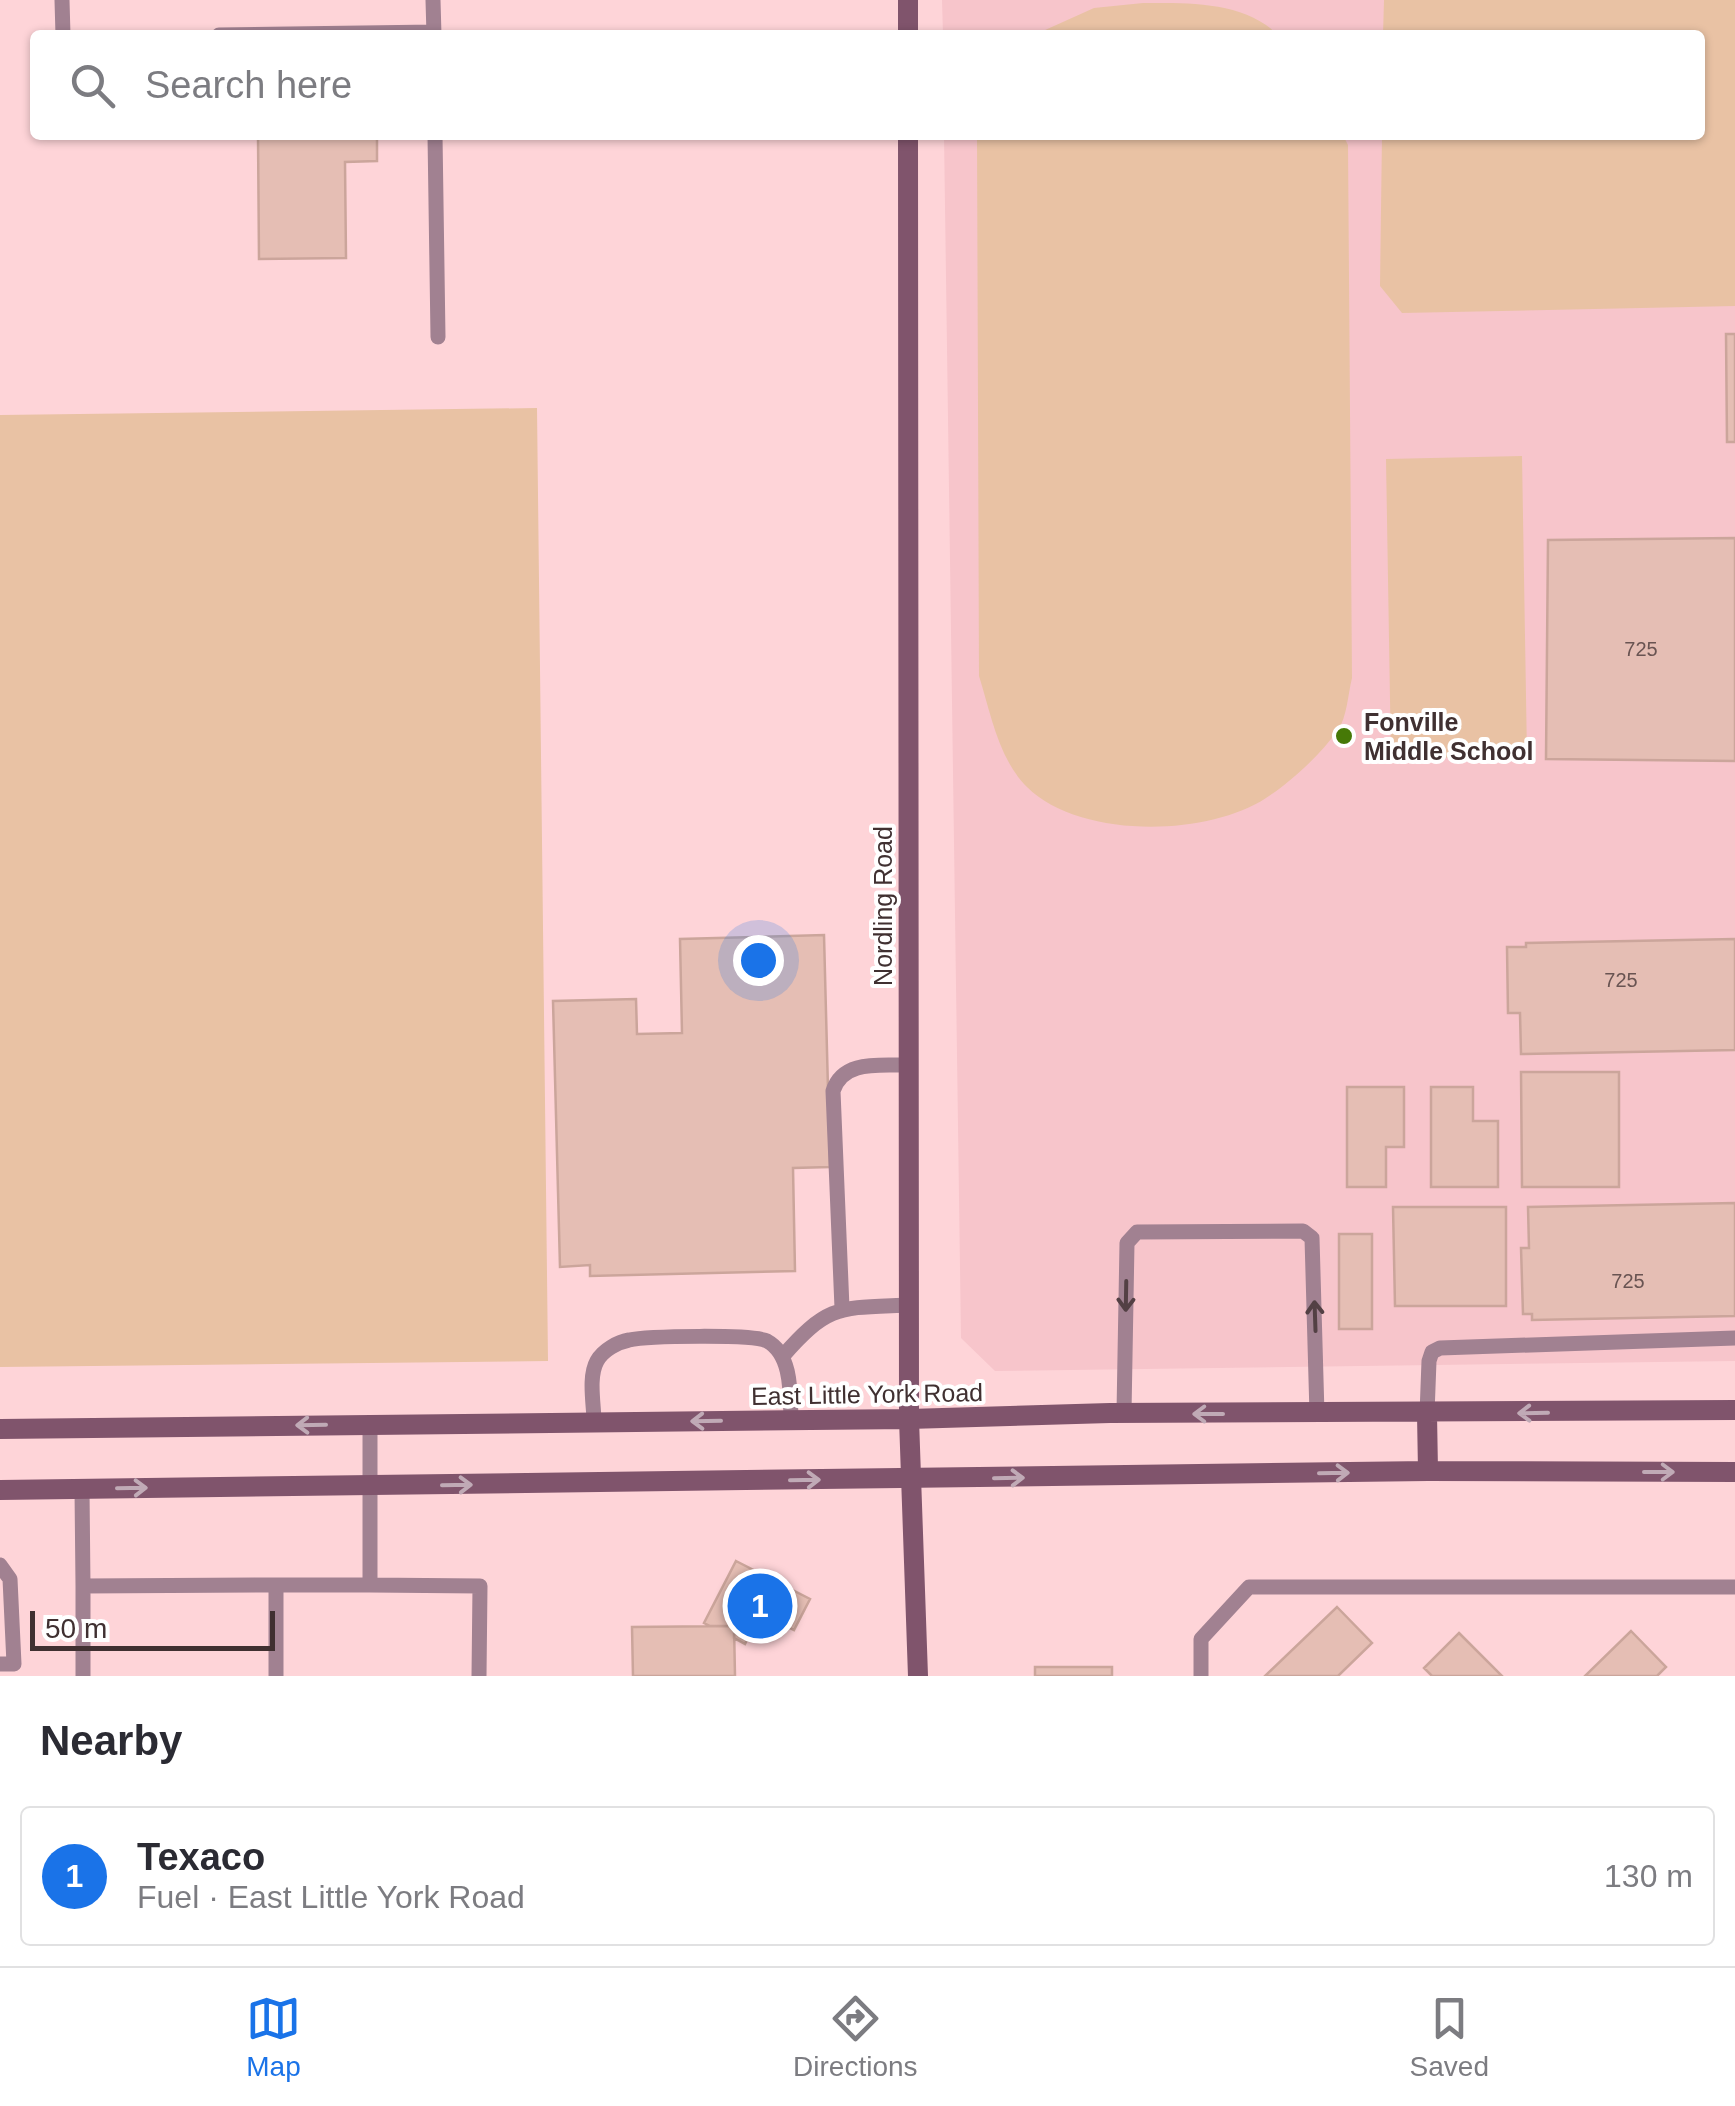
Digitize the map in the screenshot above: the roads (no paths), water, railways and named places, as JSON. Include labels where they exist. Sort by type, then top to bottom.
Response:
[{"type":"main road","points":[[908,0],[908,30]]},
{"type":"main road","name":"Nordling Road","points":[[908,140],[909,1419],[918,1676]]},
{"type":"main road","name":"East Little York Road","points":[[0,1429],[1735,1410]]},
{"type":"main road","points":[[1427,1414],[1428,1471]]},
{"type":"main road","points":[[0,1490],[1428,1471],[1735,1472]]},
{"type":"lane","points":[[62,0],[64,30]]},
{"type":"lane","points":[[433,0],[434,30]]},
{"type":"lane","points":[[435,140],[438,337]]},
{"type":"lane","points":[[842,1308],[832,1091],[836,1080],[854,1068],[908,1065]]},
{"type":"lane","points":[[1124,1414],[1130,1236],[1138,1232],[1303,1230],[1312,1238],[1317,1414]]},
{"type":"lane","points":[[782,1357],[804,1330],[842,1308],[909,1305]]},
{"type":"lane","points":[[594,1422],[593,1380],[597,1360],[614,1344],[631,1339],[737,1337],[768,1341],[782,1357],[788,1376],[791,1420]]},
{"type":"lane","points":[[1427,1414],[1428,1361],[1432,1352],[1440,1348],[1469,1344],[1735,1338]]},
{"type":"lane","points":[[370,1424],[370,1585]]},
{"type":"lane","points":[[82,1489],[83,1676]]},
{"type":"lane","points":[[0,1565],[10,1579],[9,1668]]},
{"type":"lane","points":[[276,1585],[276,1676]]},
{"type":"lane","points":[[83,1586],[480,1586],[478,1676]]},
{"type":"lane","points":[[1201,1676],[1201,1639],[1249,1587],[1735,1587]]},
{"type":"place","name":"Fonville Middle School","points":[[1344,736]]},
{"type":"place","name":"Texaco","points":[[760,1606]]}]
